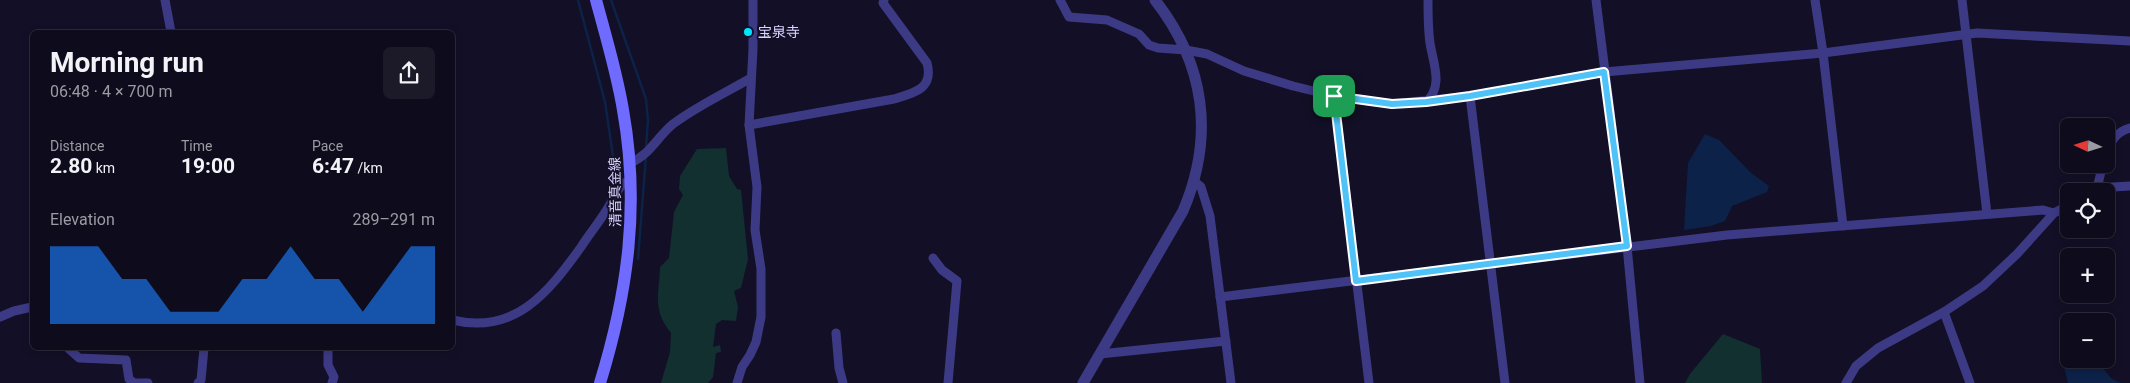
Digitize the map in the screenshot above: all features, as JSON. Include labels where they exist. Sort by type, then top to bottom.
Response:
[{"type":"main road","name":"清音真金線","points":[[596,0],[620,90],[635,161],[631,182],[630,238],[624,291],[614,336],[600,383]]},
{"type":"street","points":[[165,0],[171,30]]},
{"type":"street","points":[[737,383],[740,372],[756,342],[762,317],[761,269],[755,230],[757,187],[749,124],[754,49],[752,0]]},
{"type":"street","points":[[749,124],[894,99],[913,93],[923,87],[929,75],[927,63],[883,3],[884,0]]},
{"type":"street","points":[[1060,0],[1068,17],[1107,20],[1139,34],[1149,44],[1158,48],[1207,54],[1244,71],[1334,96],[1392,104],[1470,96],[1604,72],[1823,53],[1977,33],[2130,41]]},
{"type":"street","points":[[1082,383],[1178,219],[1194,181],[1199,160],[1202,121],[1195,76],[1186,50],[1176,30],[1155,0]]},
{"type":"street","points":[[1426,102],[1432,96],[1436,78],[1430,42],[1428,0]]},
{"type":"street","points":[[1596,0],[1627,246],[1640,383]]},
{"type":"street","points":[[1814,0],[1823,53],[1843,226]]},
{"type":"street","points":[[1962,0],[1987,214]]},
{"type":"street","points":[[635,161],[648,152],[670,126],[751,78]]},
{"type":"street","points":[[1334,96],[1369,383]]},
{"type":"street","points":[[1470,96],[1505,383]]},
{"type":"street","points":[[2115,136],[2121,131],[2130,128]]},
{"type":"street","points":[[1194,181],[1201,187],[1210,216],[1231,383]]},
{"type":"street","points":[[455,320],[476,324],[500,321],[524,310],[540,298],[562,273],[610,206],[623,183],[631,182]]},
{"type":"street","points":[[2115,188],[2130,186]]},
{"type":"street","points":[[1220,297],[1491,265],[1627,246],[1987,214],[2043,210],[2054,213]]},
{"type":"street","points":[[1846,383],[1856,366],[1878,348],[1944,312],[1983,286],[2054,213],[2060,210]]},
{"type":"street","points":[[934,258],[942,270],[957,281],[948,383]]},
{"type":"street","points":[[0,317],[30,307]]},
{"type":"street","points":[[1944,312],[1970,383]]},
{"type":"street","points":[[836,333],[839,368],[843,383]]},
{"type":"street","points":[[1100,354],[1226,341]]},
{"type":"street","points":[[70,350],[78,358],[126,360],[129,379],[134,382],[148,383]]},
{"type":"street","points":[[198,383],[201,380],[204,350]]},
{"type":"street","points":[[328,350],[328,365],[334,378],[332,383]]},
{"type":"green space","points":[[726,148],[729,176],[737,189],[741,190],[748,259],[741,288],[734,291],[738,307],[736,321],[722,320],[716,324],[713,347],[720,345],[721,352],[716,353],[713,377],[708,383],[661,383],[670,352],[671,333],[661,317],[659,309],[660,267],[669,258],[674,212],[683,195],[679,189],[680,176],[697,149]]},
{"type":"green space","points":[[1723,334],[1760,349],[1762,383],[1685,383],[1690,374]]},
{"type":"water","points":[[1705,134],[1719,140],[1751,173],[1769,186],[1767,192],[1732,206],[1725,221],[1711,226],[1684,230],[1688,163]]},
{"type":"water","points":[[2064,368],[2103,368],[2112,379],[2121,383],[2068,383]]},
{"type":"waterway","points":[[578,0],[605,102],[615,170]]},
{"type":"waterway","points":[[611,0],[646,99],[648,120],[646,148]]},
{"type":"waterway","points":[[638,259],[646,156]]},
{"type":"place","name":"宝泉寺","points":[[748,32]]},
{"type":"route","points":[[1604,72],[1627,246],[1356,281],[1334,96],[1392,104],[1426,102],[1604,72]]}]
